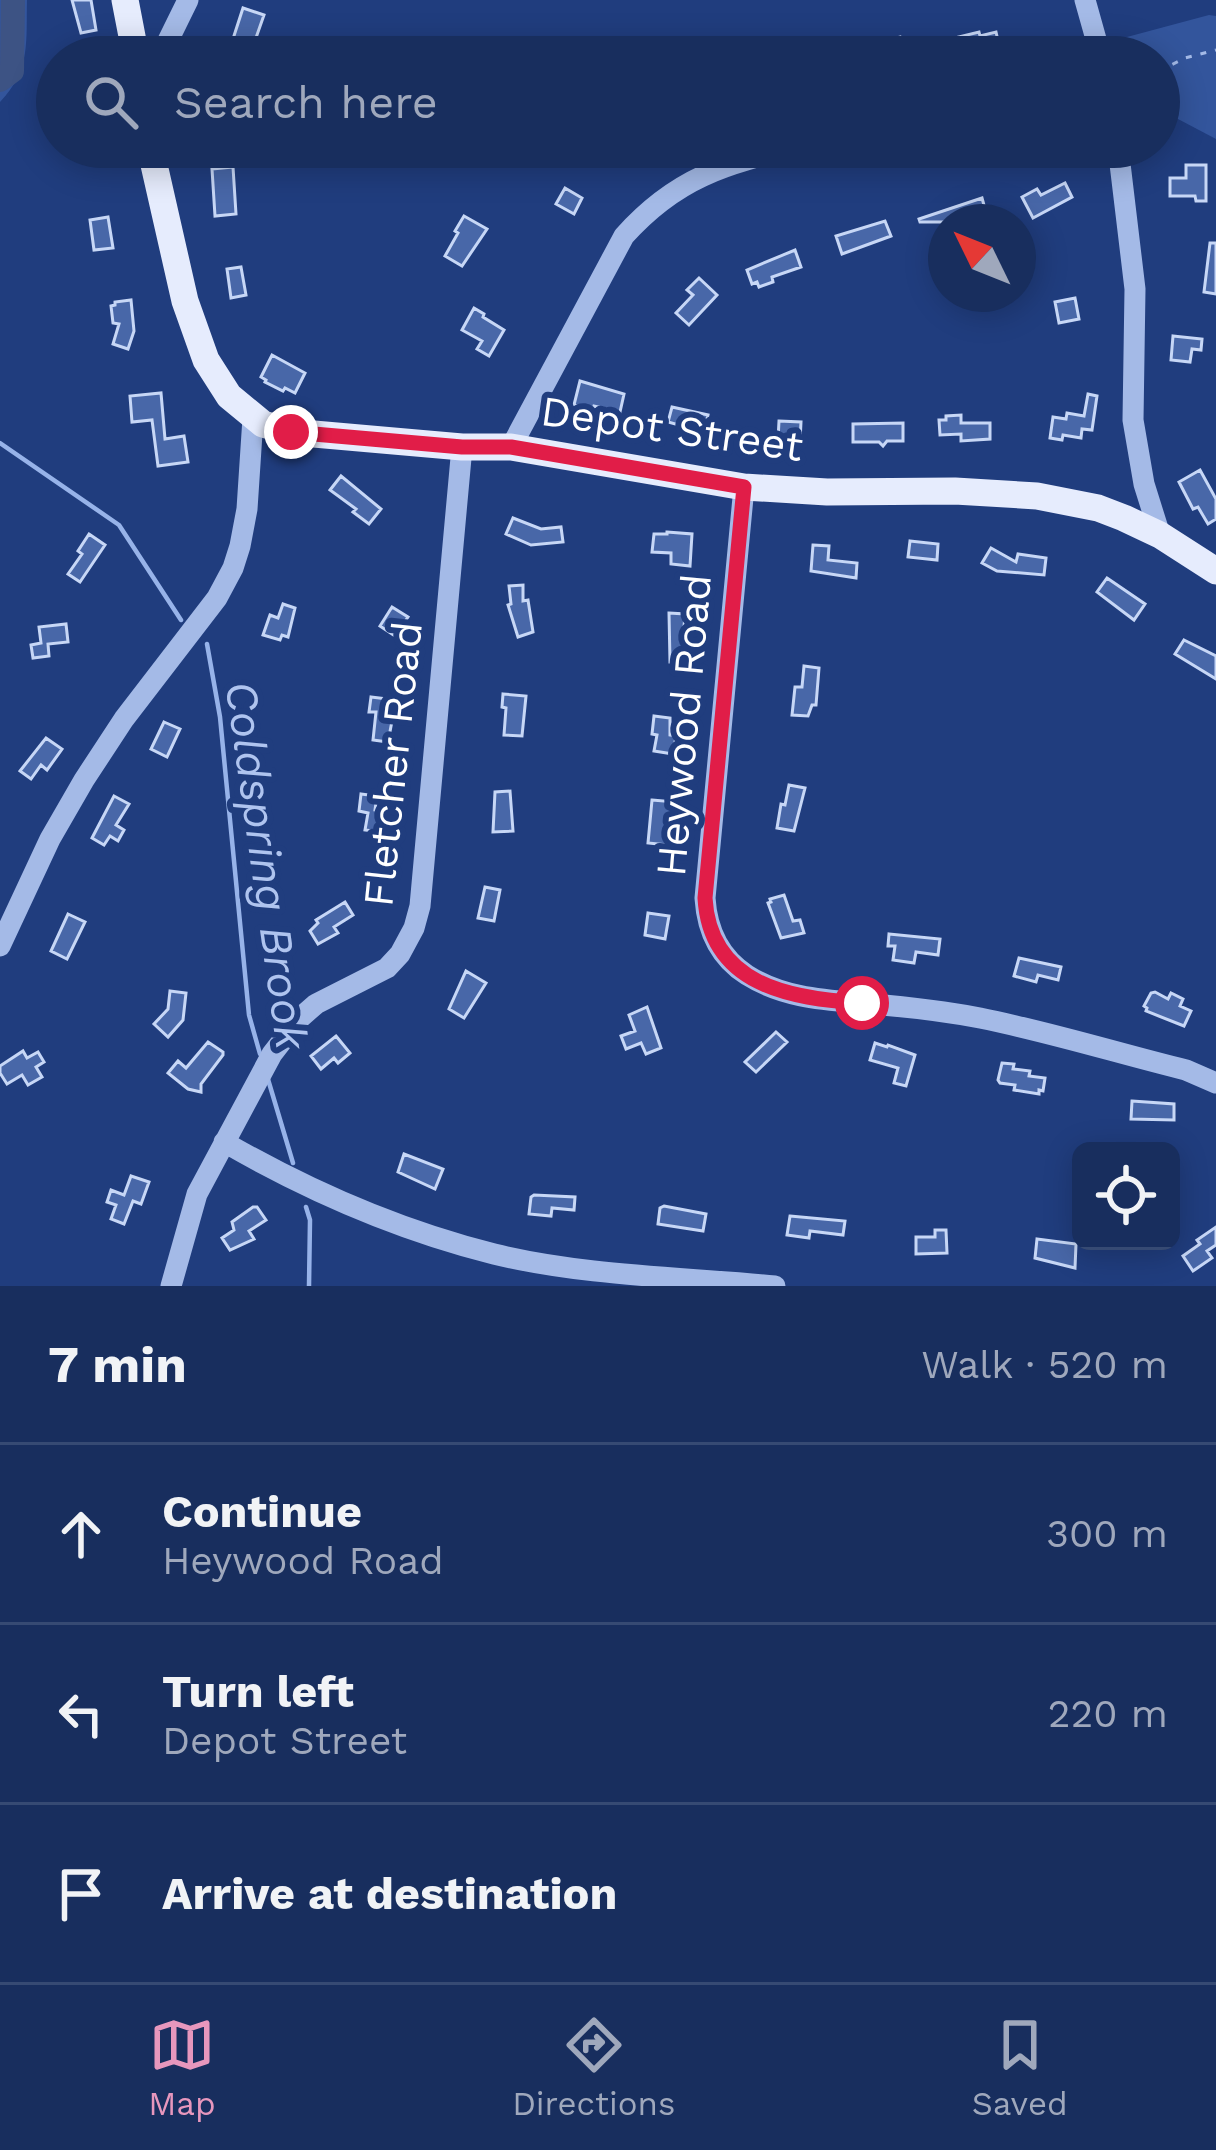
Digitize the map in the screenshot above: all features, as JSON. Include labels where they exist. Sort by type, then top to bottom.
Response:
[{"type":"main road","points":[[125,0],[132,36]]},
{"type":"main road","points":[[154,168],[206,360],[229,396],[253,418]]},
{"type":"main road","name":"Depot Street","points":[[253,418],[291,432],[511,447],[744,487],[1037,496],[1098,508],[1160,535],[1216,571]]},
{"type":"street","points":[[170,36],[188,0]]},
{"type":"street","points":[[1085,0],[1094,36]]},
{"type":"street","points":[[511,447],[624,236],[658,201],[722,168]]},
{"type":"street","points":[[1120,168],[1135,290],[1133,420],[1144,484],[1160,535]]},
{"type":"street","points":[[0,946],[50,839],[84,780],[124,719],[217,598],[233,568],[247,509],[253,418]]},
{"type":"street","name":"Fletcher Road","points":[[171,1286],[197,1194],[272,1054],[300,1018],[327,996],[387,968],[414,928],[420,906],[462,447]]},
{"type":"street","name":"Heywood Road","points":[[744,487],[705,898],[710,926],[722,951],[749,977],[792,994],[982,1018],[1186,1070],[1216,1083]]},
{"type":"street","points":[[224,1142],[323,1195],[494,1253],[572,1267],[775,1286]]},
{"type":"path","points":[[1180,60],[1216,50]]},
{"type":"shaded area","points":[[0,0],[27,0],[22,66],[0,102]]},
{"type":"shaded area","points":[[1216,16],[1216,139],[1180,120],[1180,36],[1131,36]]},
{"type":"building","points":[[72,0],[91,0],[96,30],[81,33]]},
{"type":"building","points":[[243,8],[264,15],[257,36],[234,36]]},
{"type":"building","points":[[1186,165],[1206,165],[1206,201],[1170,196],[1170,178],[1186,178]]},
{"type":"building","points":[[233,168],[236,214],[215,216],[212,169]]},
{"type":"building","points":[[1065,183],[1072,197],[1036,216],[1036,204],[1026,204],[1022,197],[1037,189],[1041,195]]},
{"type":"building","points":[[565,188],[582,198],[574,214],[556,204]]},
{"type":"building","points":[[464,216],[487,229],[462,266],[445,256]]},
{"type":"building","points":[[108,217],[113,248],[94,250],[90,220]]},
{"type":"building","points":[[885,221],[891,236],[842,254],[836,236]]},
{"type":"building","points":[[1210,243],[1216,243],[1216,294],[1204,292]]},
{"type":"building","points":[[795,250],[801,267],[759,287],[757,282],[752,284],[747,270]]},
{"type":"building","points":[[241,267],[246,295],[231,298],[227,269]]},
{"type":"building","points":[[699,278],[717,295],[689,325],[676,313],[693,295],[687,290]]},
{"type":"building","points":[[1075,298],[1079,319],[1059,323],[1055,302]]},
{"type":"building","points":[[131,300],[134,331],[128,349],[113,344],[119,324],[113,323],[111,306]]},
{"type":"building","points":[[474,308],[504,330],[489,356],[477,349],[482,341],[462,330]]},
{"type":"building","points":[[1173,336],[1202,339],[1201,350],[1192,349],[1190,362],[1171,360]]},
{"type":"building","points":[[272,355],[305,373],[295,393],[261,377]]},
{"type":"building","points":[[580,381],[624,394],[620,412],[574,405]]},
{"type":"building","points":[[161,393],[165,439],[184,436],[188,462],[158,466],[152,420],[132,422],[130,396]]},
{"type":"building","points":[[1088,394],[1097,396],[1092,430],[1082,429],[1081,438],[1050,438],[1053,417],[1084,416]]},
{"type":"building","points":[[672,407],[708,415],[705,428],[668,422]]},
{"type":"building","points":[[961,415],[961,423],[990,423],[990,439],[961,441],[961,434],[940,435],[939,420]]},
{"type":"building","points":[[779,421],[801,422],[800,442],[778,440]]},
{"type":"building","points":[[903,423],[903,441],[887,441],[883,446],[853,442],[853,424]]},
{"type":"building","points":[[1200,470],[1216,499],[1216,519],[1208,524],[1198,507],[1193,509],[1179,482]]},
{"type":"building","points":[[341,476],[381,509],[369,524],[330,490]]},
{"type":"building","points":[[513,518],[541,529],[561,527],[563,542],[531,545],[506,534]]},
{"type":"building","points":[[89,534],[105,545],[80,582],[68,574]]},
{"type":"building","points":[[654,534],[692,534],[690,566],[671,564],[671,553],[652,552]]},
{"type":"building","points":[[910,541],[938,544],[937,560],[908,557]]},
{"type":"building","points":[[813,545],[829,546],[828,560],[857,563],[856,578],[811,571]]},
{"type":"building","points":[[991,548],[1016,562],[1018,554],[1046,558],[1044,575],[997,571],[982,563]]},
{"type":"building","points":[[1107,578],[1145,604],[1134,620],[1097,592]]},
{"type":"building","points":[[523,585],[533,632],[518,637],[508,605],[509,586]]},
{"type":"building","points":[[283,604],[295,608],[288,637],[282,635],[280,640],[263,635],[270,615],[278,618]]},
{"type":"building","points":[[392,607],[408,617],[395,636],[380,626]]},
{"type":"building","points":[[669,613],[685,614],[688,663],[670,662]]},
{"type":"building","points":[[66,624],[68,642],[48,644],[49,656],[33,658],[31,645],[41,643],[39,627]]},
{"type":"building","points":[[1184,640],[1216,656],[1216,679],[1175,654]]},
{"type":"building","points":[[804,666],[819,668],[816,705],[808,716],[792,715],[795,687],[802,687]]},
{"type":"building","points":[[503,694],[526,696],[522,736],[504,735]]},
{"type":"building","points":[[371,697],[396,700],[388,742],[373,740],[376,712],[369,712]]},
{"type":"building","points":[[654,716],[670,718],[670,735],[676,736],[673,754],[654,751]]},
{"type":"building","points":[[164,722],[180,729],[167,757],[151,749]]},
{"type":"building","points":[[46,738],[62,749],[47,770],[41,765],[31,779],[20,771]]},
{"type":"building","points":[[789,785],[805,788],[794,831],[777,828]]},
{"type":"building","points":[[510,791],[513,831],[493,832],[495,792]]},
{"type":"building","points":[[361,794],[377,796],[375,810],[384,811],[382,832],[365,830],[368,813],[359,811]]},
{"type":"building","points":[[114,796],[129,804],[116,825],[124,830],[118,841],[110,836],[104,845],[92,838]]},
{"type":"building","points":[[652,800],[676,802],[668,845],[648,843]]},
{"type":"building","points":[[485,887],[500,890],[494,921],[478,918]]},
{"type":"building","points":[[784,895],[793,921],[800,920],[804,933],[781,938],[768,903]]},
{"type":"building","points":[[345,902],[353,915],[334,927],[338,933],[318,944],[310,931],[316,920]]},
{"type":"building","points":[[648,913],[669,916],[665,939],[645,935]]},
{"type":"building","points":[[68,914],[85,922],[67,959],[51,951]]},
{"type":"building","points":[[889,934],[940,939],[938,955],[916,952],[914,963],[893,960],[895,946],[888,946]]},
{"type":"building","points":[[1019,958],[1061,967],[1058,980],[1038,975],[1036,982],[1014,976]]},
{"type":"building","points":[[466,971],[486,983],[464,1018],[449,1009]]},
{"type":"building","points":[[170,991],[186,993],[183,1020],[168,1037],[154,1024],[168,1009]]},
{"type":"building","points":[[1155,992],[1168,999],[1171,993],[1183,999],[1180,1006],[1191,1011],[1184,1026],[1146,1011],[1144,1006]]},
{"type":"building","points":[[647,1007],[661,1048],[646,1054],[641,1043],[626,1049],[621,1036],[635,1031],[629,1015]]},
{"type":"building","points":[[776,1032],[787,1042],[756,1072],[745,1062]]},
{"type":"building","points":[[336,1036],[350,1053],[321,1069],[311,1056]]},
{"type":"building","points":[[208,1042],[223,1055],[201,1084],[201,1092],[188,1089],[168,1073],[178,1061],[186,1068]]},
{"type":"building","points":[[875,1043],[915,1055],[906,1086],[894,1083],[898,1068],[870,1060]]},
{"type":"building","points":[[23,1051],[27,1058],[38,1052],[44,1062],[36,1067],[42,1077],[28,1085],[22,1075],[7,1084],[0,1066]]},
{"type":"building","points":[[1002,1063],[1045,1078],[1043,1091],[1014,1090],[1015,1085],[1000,1083]]},
{"type":"building","points":[[1132,1101],[1174,1104],[1174,1120],[1131,1119]]},
{"type":"building","points":[[404,1154],[443,1169],[435,1189],[398,1172]]},
{"type":"building","points":[[131,1176],[149,1182],[141,1204],[133,1201],[124,1224],[111,1219],[116,1205],[107,1202],[111,1190],[124,1195]]},
{"type":"building","points":[[534,1195],[575,1197],[574,1210],[552,1208],[551,1216],[529,1214]]},
{"type":"building","points":[[664,1206],[706,1214],[703,1231],[658,1224]]},
{"type":"building","points":[[253,1207],[266,1220],[249,1231],[254,1239],[230,1250],[222,1238],[234,1230],[232,1222]]},
{"type":"building","points":[[790,1216],[845,1221],[843,1235],[810,1231],[809,1238],[787,1235]]},
{"type":"building","points":[[1216,1227],[1216,1245],[1207,1251],[1212,1258],[1193,1271],[1183,1256]]},
{"type":"building","points":[[935,1230],[946,1230],[947,1253],[916,1254],[916,1237],[935,1237]]},
{"type":"building","points":[[1037,1239],[1072,1243],[1076,1250],[1075,1268],[1035,1258]]},
{"type":"waterway","points":[[0,80],[12,71],[13,0]]},
{"type":"waterway","name":"Coldspring Brook","points":[[0,443],[119,525],[181,620]]},
{"type":"waterway","name":"Coldspring Brook","points":[[207,644],[220,717],[249,1015],[260,1054]]},
{"type":"waterway","name":"Coldspring Brook","points":[[267,1076],[293,1163]]},
{"type":"waterway","name":"Coldspring Brook","points":[[306,1207],[309,1286]]},
{"type":"route","points":[[291,432],[511,447],[744,487],[706,913],[714,940],[749,977],[808,998],[862,1003]]}]
